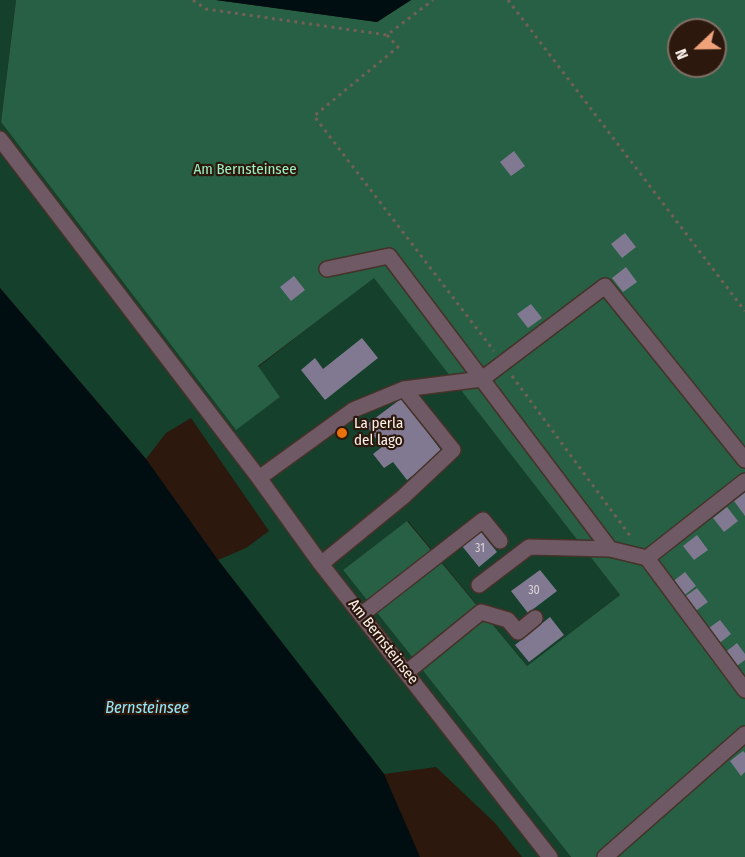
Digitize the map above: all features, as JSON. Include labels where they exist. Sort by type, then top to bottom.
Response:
[{"type":"lane","name":"Am Bernsteinsee","points":[[0,139],[259,478],[321,564],[550,857]]},
{"type":"lane","points":[[327,270],[389,256],[610,549]]},
{"type":"lane","points":[[259,478],[353,410],[404,389],[482,380],[606,286],[745,460]]},
{"type":"lane","points":[[321,564],[403,496],[453,450],[404,389]]},
{"type":"lane","points":[[647,558],[745,481]]},
{"type":"lane","points":[[361,615],[483,520],[500,541]]},
{"type":"lane","points":[[479,585],[528,547],[610,549],[647,558],[745,690]]},
{"type":"lane","points":[[406,672],[481,612],[508,620],[518,632],[535,618]]},
{"type":"lane","points":[[604,857],[745,734]]},
{"type":"path","points":[[193,0],[206,9],[387,35],[398,47],[314,116],[504,363],[647,558]]},
{"type":"path","points":[[387,35],[433,0]]},
{"type":"path","points":[[508,0],[745,311]]},
{"type":"green space","points":[[0,0],[16,0],[1,122],[236,429],[280,397],[258,367],[374,277],[620,595],[527,666],[408,521],[343,570],[571,857],[522,857],[495,823],[436,767],[384,774],[218,560],[246,548],[269,531],[191,418],[166,433],[146,459],[0,288]]},
{"type":"green space","name":"Am Bernsteinsee","points":[[16,0],[216,0],[377,22],[411,0],[745,0],[745,857],[571,857],[343,570],[407,521],[527,666],[620,595],[374,278],[258,366],[280,397],[236,430],[1,122]]},
{"type":"water","points":[[216,0],[411,0],[377,22]]},
{"type":"water","name":"Bernsteinsee","points":[[0,288],[146,459],[218,560],[384,774],[420,857],[0,857]]},
{"type":"building","points":[[514,151],[525,166],[511,176],[500,162]]},
{"type":"building","points":[[625,233],[636,247],[622,258],[611,244]]},
{"type":"building","points":[[626,267],[637,282],[623,292],[612,278]]},
{"type":"building","points":[[294,276],[305,290],[291,301],[280,287]]},
{"type":"building","points":[[531,304],[542,318],[528,328],[517,314]]},
{"type":"building","points":[[362,338],[378,358],[325,400],[301,370],[315,358],[323,369]]},
{"type":"building","points":[[402,398],[443,453],[407,480],[393,462],[384,468],[373,454],[382,447],[366,425]]},
{"type":"building","points":[[745,492],[745,516],[734,501]]},
{"type":"building","points":[[727,507],[738,521],[724,532],[713,518]]},
{"type":"building","points":[[481,532],[497,552],[479,567],[462,546]]},
{"type":"building","points":[[697,535],[708,550],[694,560],[683,546]]},
{"type":"building","points":[[540,570],[557,591],[528,613],[511,591]]},
{"type":"building","points":[[685,572],[696,586],[682,597],[671,583]]},
{"type":"building","points":[[697,588],[708,602],[694,612],[683,598]]},
{"type":"building","points":[[550,617],[564,635],[529,662],[515,645]]},
{"type":"building","points":[[720,620],[731,634],[717,645],[706,630]]},
{"type":"building","points":[[737,643],[745,654],[745,660],[734,668],[723,654]]},
{"type":"building","points":[[743,751],[745,753],[745,772],[741,776],[730,761]]},
{"type":"place","name":"La perla del lago","points":[[342,433]]}]
